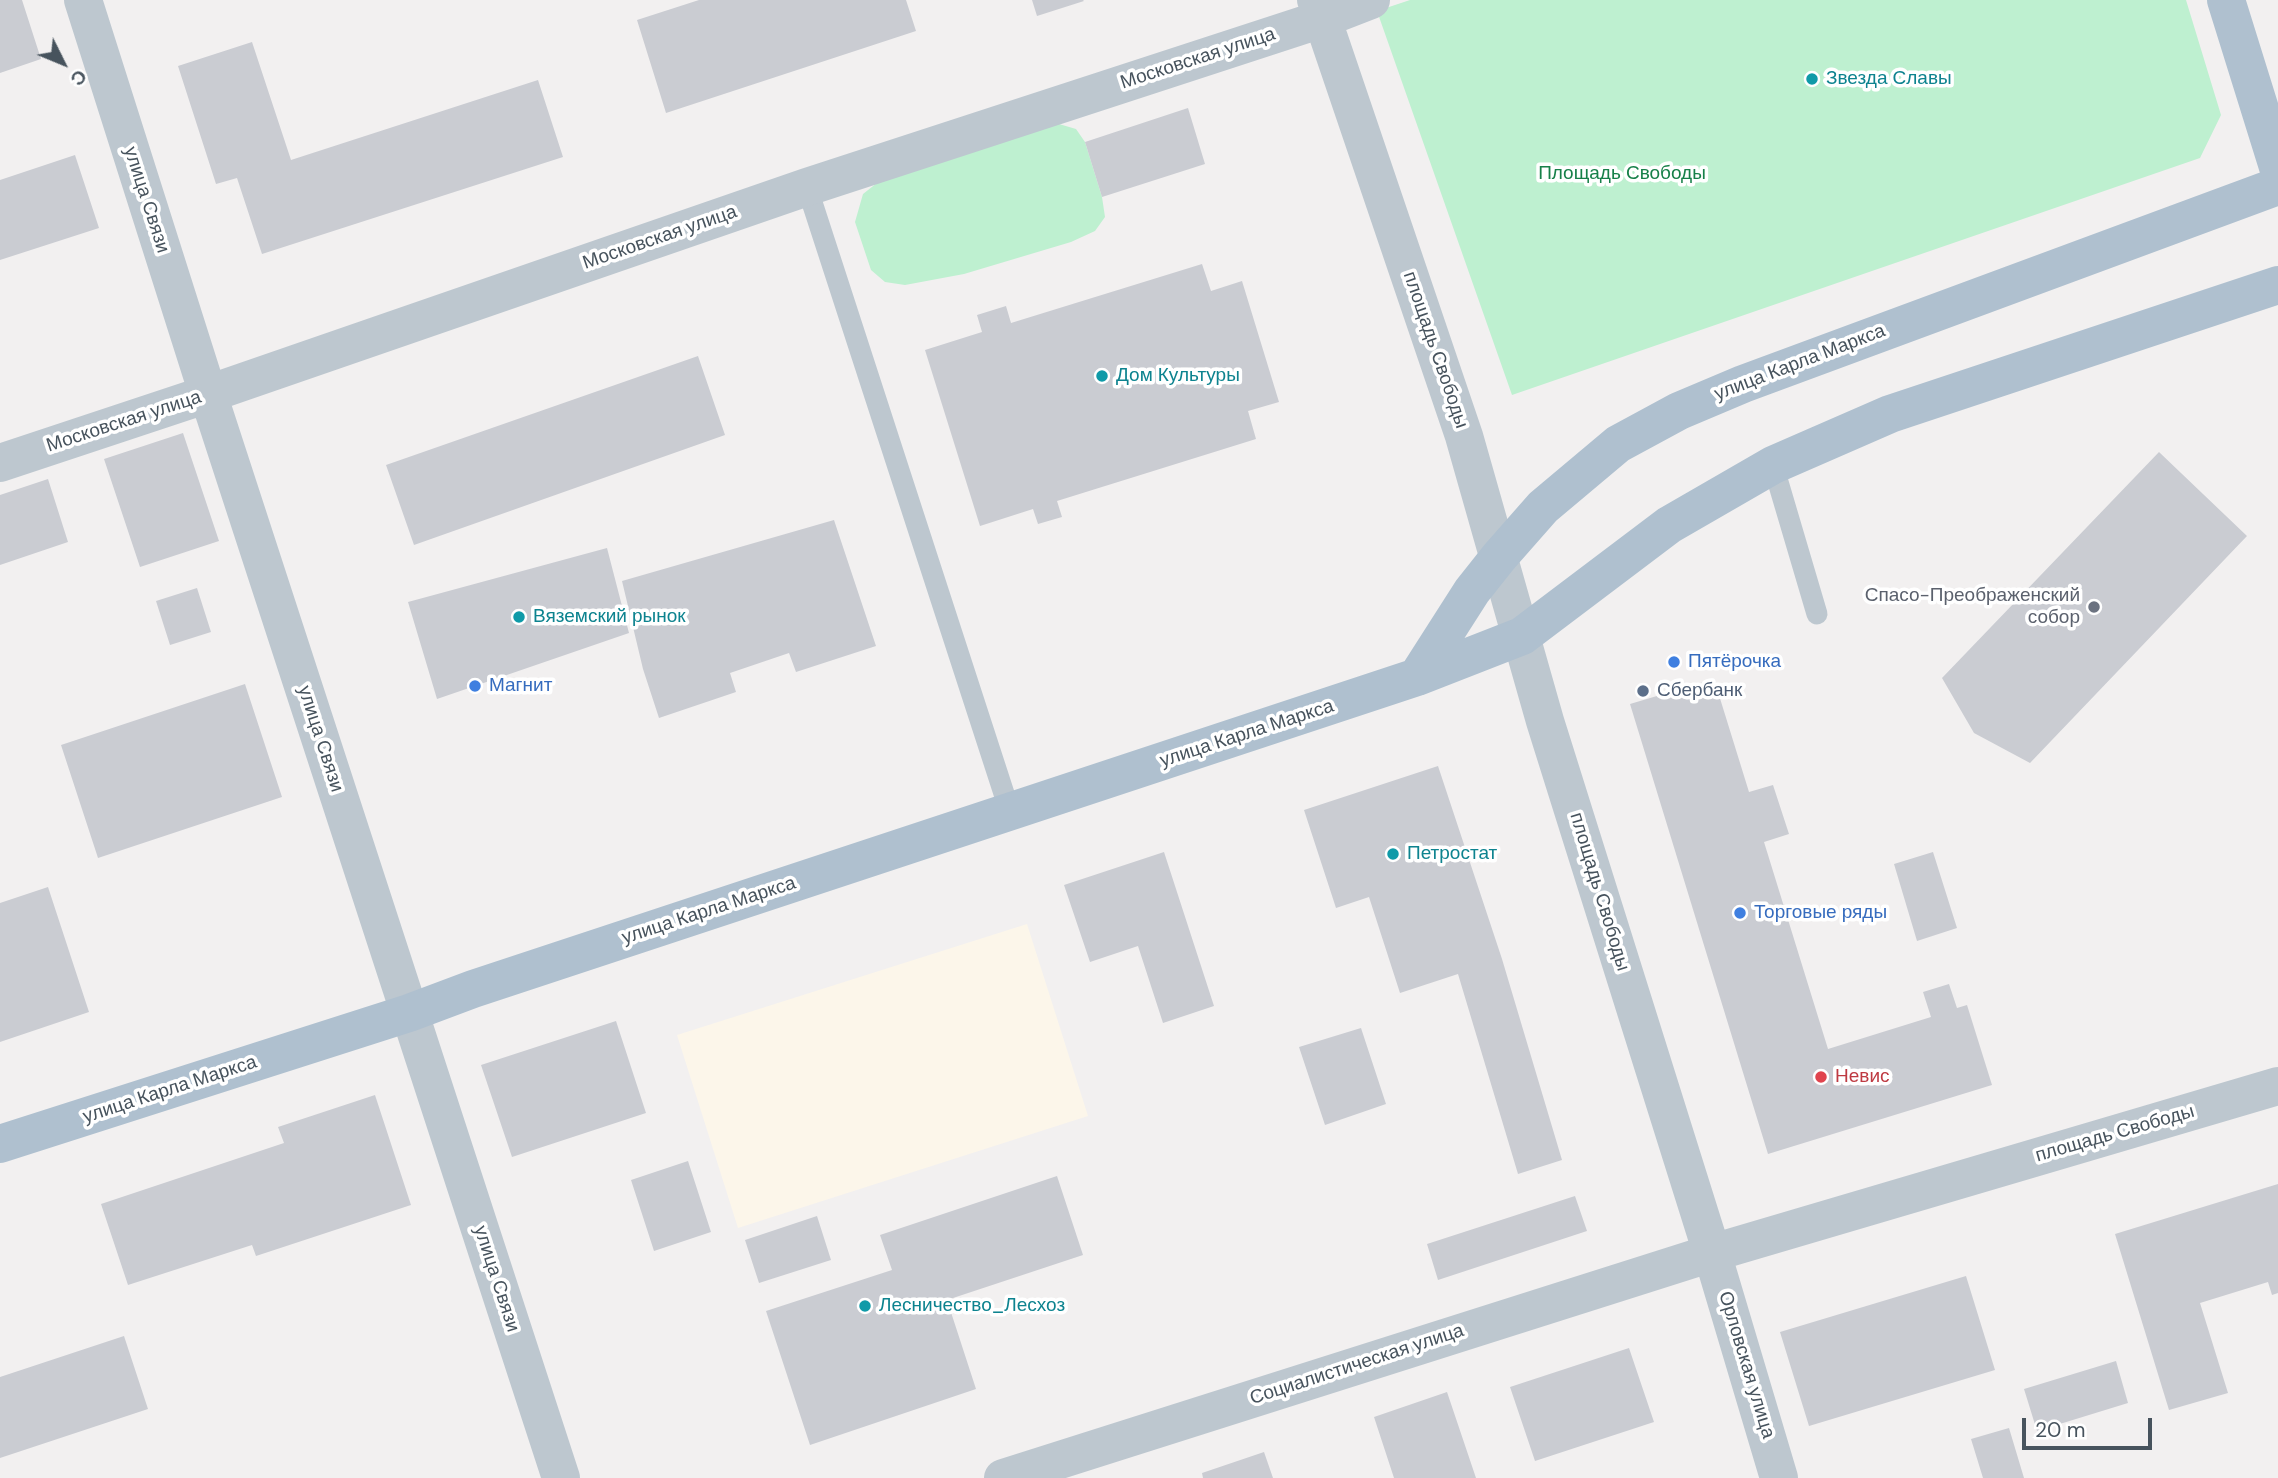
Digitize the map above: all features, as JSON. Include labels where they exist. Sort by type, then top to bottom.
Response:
[{"type":"main road","points":[[2226,0],[2278,167]]},
{"type":"main road","name":"улица Карла Маркса","points":[[1417,677],[1472,591],[1499,557],[1543,507],[1581,472],[1618,444],[1679,411],[1742,384],[2278,186]]},
{"type":"main road","name":"улица Карла Маркса","points":[[0,1144],[409,1013],[473,989],[1417,677],[1522,636],[1669,525],[1773,465],[1890,414],[2278,285]]},
{"type":"street","name":"улица Связи","points":[[83,0],[208,394],[561,1478]]},
{"type":"street","points":[[1319,10],[1371,0]]},
{"type":"street","name":"Московская улица","points":[[0,463],[208,394],[1319,10]]},
{"type":"street","name":"площадь Свободы","points":[[1319,10],[1464,436],[1545,721],[1712,1253],[2278,1086]]},
{"type":"street","name":"Социалистическая улица","points":[[1003,1478],[1712,1253]]},
{"type":"street","name":"Орловская улица","points":[[1712,1253],[1779,1478]]},
{"type":"lane","points":[[807,187],[1010,812]]},
{"type":"lane","points":[[1773,465],[1817,614]]},
{"type":"shaded area","points":[[1027,924],[1088,1116],[738,1228],[677,1035]]},
{"type":"green space","name":"Площадь Свободы","points":[[1410,0],[2186,0],[2221,115],[2200,158],[1512,395],[1377,11]]},
{"type":"green space","points":[[1059,124],[1076,129],[1085,142],[1102,197],[1105,217],[1095,231],[1071,242],[964,274],[905,285],[885,282],[871,270],[855,222],[863,194],[882,179]]},
{"type":"building","points":[[0,0],[22,0],[41,59],[0,73]]},
{"type":"building","points":[[699,0],[906,0],[916,31],[666,113],[637,20]]},
{"type":"building","points":[[1032,0],[1083,0],[1084,1],[1037,16]]},
{"type":"building","points":[[252,42],[291,160],[538,80],[563,157],[262,254],[237,178],[216,184],[178,66]]},
{"type":"building","points":[[1188,108],[1205,164],[1102,197],[1085,142]]},
{"type":"building","points":[[75,155],[99,228],[0,260],[0,180]]},
{"type":"building","name":"Дом Культуры","points":[[1202,264],[1211,291],[1242,281],[1279,402],[1248,411],[1256,439],[1057,501],[1062,517],[1038,524],[1033,509],[980,526],[925,350],[982,332],[977,315],[1006,306],[1011,323]]},
{"type":"building","points":[[698,356],[725,435],[414,545],[386,465]]},
{"type":"building","points":[[183,433],[219,541],[140,567],[104,459]]},
{"type":"building","name":"Спасо-Преображенский собор","points":[[2159,452],[2247,536],[2030,763],[1974,733],[1942,678]]},
{"type":"building","points":[[48,479],[68,542],[0,565],[0,495]]},
{"type":"building","points":[[834,520],[876,646],[796,672],[789,653],[730,673],[736,692],[659,718],[643,669],[622,581]]},
{"type":"building","name":"Вяземский рынок","points":[[607,548],[629,633],[437,699],[408,602]]},
{"type":"building","points":[[197,588],[211,632],[170,645],[156,601]]},
{"type":"building","name":"Торговые ряды","points":[[1714,679],[1749,792],[1773,785],[1789,834],[1764,842],[1828,1049],[1931,1017],[1923,992],[1949,984],[1957,1008],[1967,1005],[1992,1085],[1768,1154],[1630,704]]},
{"type":"building","points":[[245,684],[282,797],[98,858],[61,745]]},
{"type":"building","name":"Петростат","points":[[1438,766],[1502,959],[1562,1160],[1518,1174],[1458,974],[1400,993],[1369,897],[1336,908],[1304,810]]},
{"type":"building","points":[[1164,852],[1214,1006],[1163,1023],[1138,946],[1090,962],[1064,885]]},
{"type":"building","points":[[1933,852],[1957,928],[1917,941],[1894,864]]},
{"type":"building","points":[[48,887],[89,1012],[0,1042],[0,903]]},
{"type":"building","points":[[616,1021],[646,1113],[512,1157],[481,1065]]},
{"type":"building","points":[[1361,1028],[1386,1104],[1325,1125],[1299,1047]]},
{"type":"building","points":[[375,1095],[411,1205],[256,1256],[252,1245],[128,1285],[101,1204],[284,1143],[278,1127]]},
{"type":"building","points":[[688,1161],[711,1232],[654,1251],[631,1180]]},
{"type":"building","name":"Лесничество_Лесхоз","points":[[1057,1176],[1083,1255],[947,1300],[976,1389],[810,1445],[766,1311],[892,1270],[880,1235]]},
{"type":"building","points":[[2278,1184],[2278,1293],[2272,1295],[2268,1282],[2200,1303],[2228,1393],[2169,1410],[2115,1234]]},
{"type":"building","points":[[1575,1196],[1587,1231],[1438,1280],[1427,1244]]},
{"type":"building","points":[[817,1216],[831,1260],[759,1283],[745,1240]]},
{"type":"building","points":[[1966,1276],[1995,1370],[1809,1426],[1780,1332]]},
{"type":"building","points":[[124,1336],[148,1409],[0,1458],[0,1377]]},
{"type":"building","points":[[1629,1348],[1654,1422],[1535,1461],[1510,1387]]},
{"type":"building","points":[[2116,1361],[2128,1403],[2037,1431],[2024,1389]]},
{"type":"building","points":[[1447,1392],[1476,1478],[1394,1478],[1374,1417]]},
{"type":"building","points":[[2009,1428],[2024,1478],[1983,1478],[1971,1439]]},
{"type":"building","points":[[1264,1452],[1273,1478],[1203,1478],[1202,1473]]},
{"type":"place","name":"Звезда Славы","points":[[1812,79]]},
{"type":"place","name":"Дом Культуры","points":[[1102,376]]},
{"type":"place","name":"Спасо-Преображенский собор","points":[[2094,607]]},
{"type":"place","name":"Вяземский рынок","points":[[519,617]]},
{"type":"place","name":"Пятёрочка","points":[[1674,662]]},
{"type":"place","name":"Магнит","points":[[475,686]]},
{"type":"place","name":"Сбербанк","points":[[1643,691]]},
{"type":"place","name":"Петростат","points":[[1393,854]]},
{"type":"place","name":"Торговые ряды","points":[[1740,913]]},
{"type":"place","name":"Невис","points":[[1821,1077]]},
{"type":"place","name":"Лесничество_Лесхоз","points":[[865,1306]]}]
